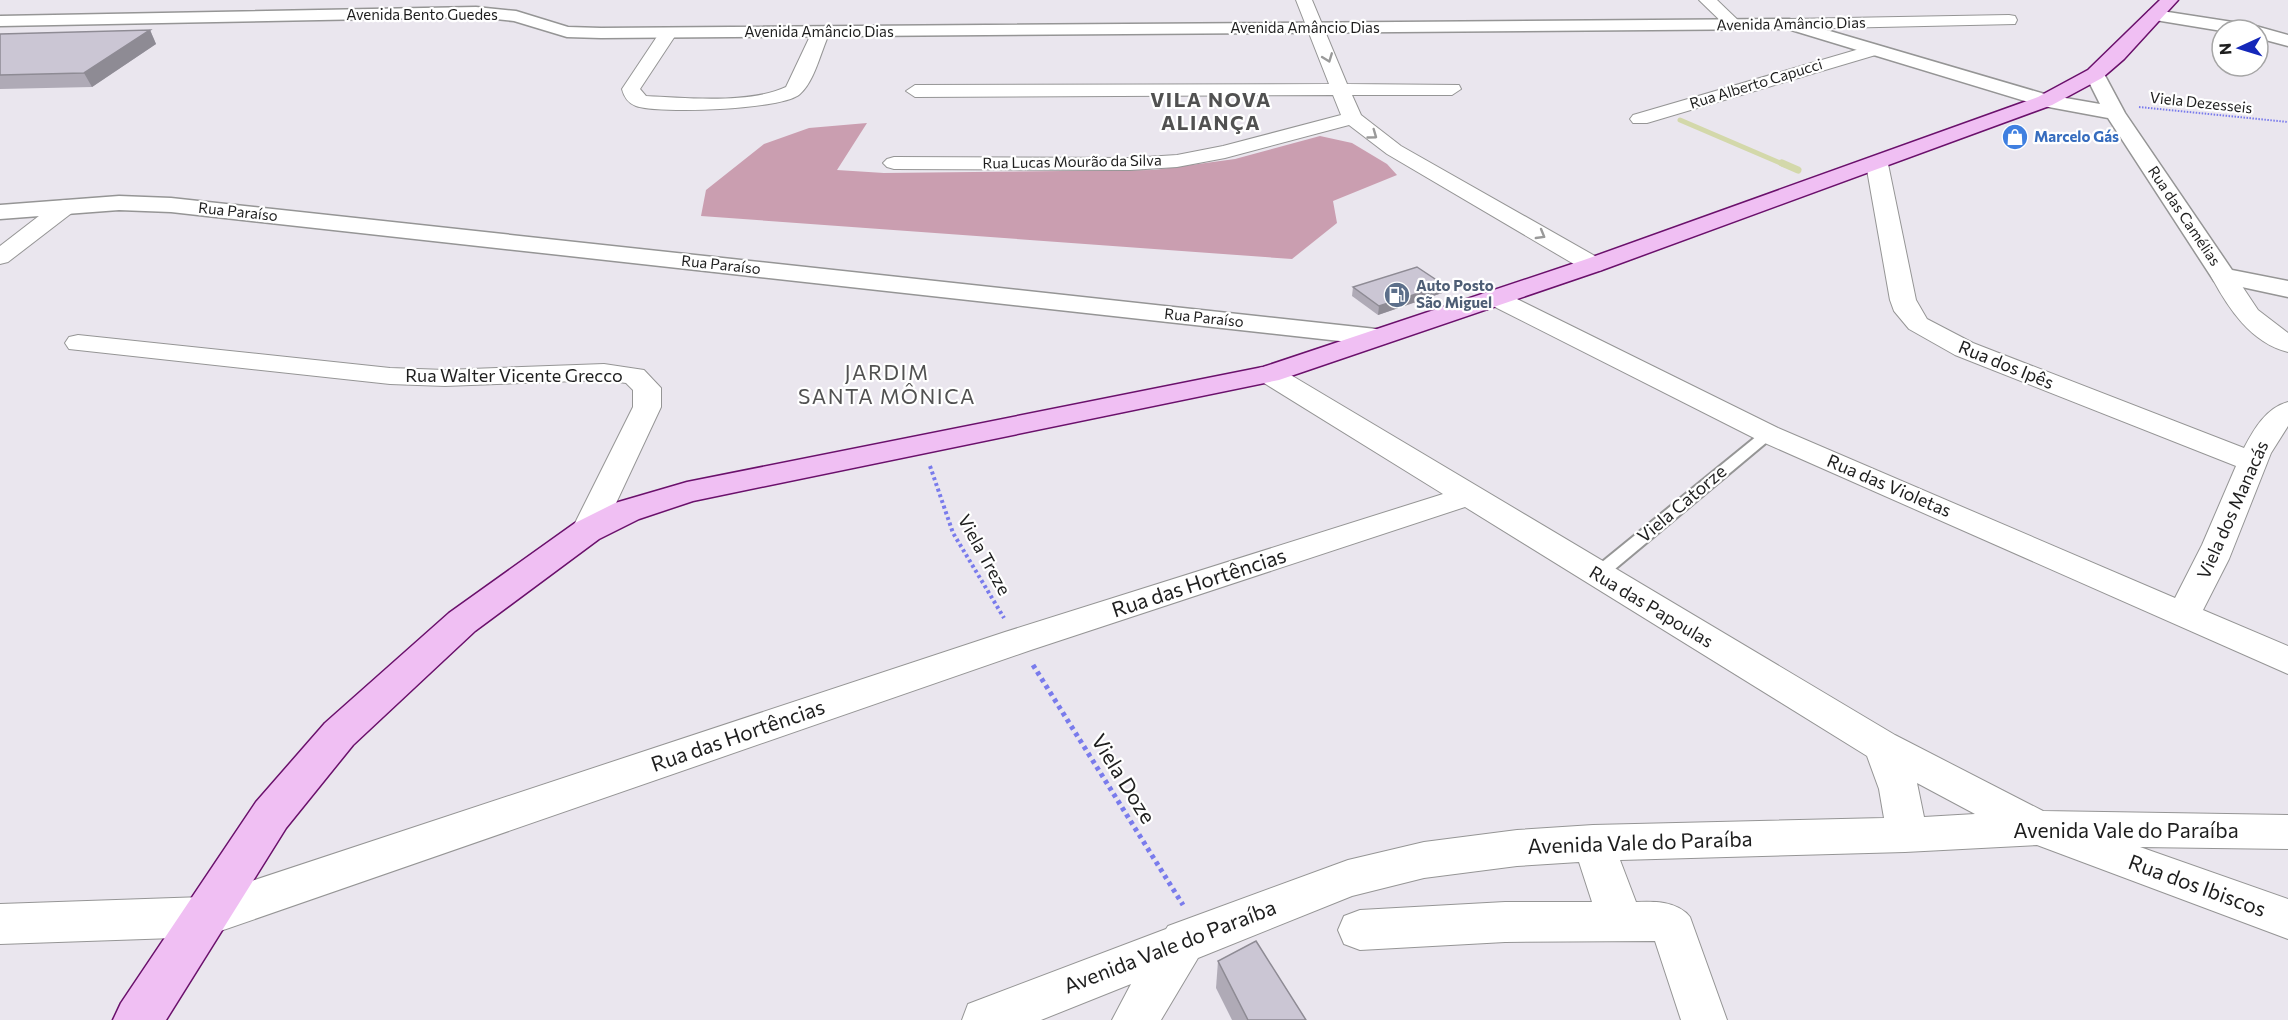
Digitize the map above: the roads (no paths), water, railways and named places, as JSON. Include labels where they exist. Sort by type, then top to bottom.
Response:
[{"type":"main road","points":[[138,1020],[271,815],[339,734],[462,622],[587,531],[627,511],[687,492],[1269,374],[1593,265],[1877,164],[2045,100],[2094,74],[2173,7]]},
{"type":"street","points":[[1304,0],[1352,118],[1394,150],[1593,265]]},
{"type":"street","points":[[1707,0],[1735,25]]},
{"type":"street","points":[[2173,7],[2211,18]]},
{"type":"street","points":[[2173,7],[2211,18]]},
{"type":"street","name":"Avenida Bento Guedes","points":[[0,18],[204,18],[476,12],[516,16],[567,32],[601,33]]},
{"type":"street","name":"Avenida Amâncio Dias","points":[[601,33],[1735,25],[2009,20]]},
{"type":"street","points":[[1789,24],[2045,100],[2113,109]]},
{"type":"street","points":[[668,33],[631,89],[633,95],[641,100],[757,101],[778,98],[794,90],[821,32]]},
{"type":"street","points":[[2270,36],[2288,41]]},
{"type":"street","name":"Rua Alberto Capucci","points":[[1640,119],[1873,50]]},
{"type":"street","name":"Rua das Camélias","points":[[2094,74],[2113,109],[2223,276],[2239,306],[2255,323],[2288,344]]},
{"type":"street","points":[[915,91],[1452,89]]},
{"type":"street","name":"Rua Lucas Mourão da Silva","points":[[894,163],[1130,164],[1177,160],[1225,152],[1352,118]]},
{"type":"street","name":"Rua dos Ipês","points":[[1877,164],[1903,300],[1907,311],[1918,324],[1964,350],[2252,462]]},
{"type":"street","name":"Rua Paraíso","points":[[0,213],[119,203],[215,209],[1376,337]]},
{"type":"street","points":[[0,257],[65,207]]},
{"type":"street","points":[[0,240],[33,233]]},
{"type":"street","points":[[2223,276],[2288,289]]},
{"type":"street","name":"Rua das Violetas","points":[[1496,298],[1768,434],[2288,661]]},
{"type":"street","name":"Rua Walter Vicente Grecco","points":[[78,344],[390,376],[444,378],[604,372],[634,376],[647,388],[647,406],[587,531]]},
{"type":"street","name":"Rua das Papoulas","points":[[1269,374],[1881,746],[2038,828]]},
{"type":"street","name":"Viela dos Manacás","points":[[2183,614],[2237,501],[2252,462],[2273,424],[2288,411]]},
{"type":"street","name":"Rua das Hortências","points":[[0,924],[203,917],[1018,641],[1468,496]]},
{"type":"street","points":[[1881,746],[1895,773],[1905,803],[1905,835]]},
{"type":"street","name":"Avenida Vale do Paraíba","points":[[1015,1015],[1192,937],[1348,879],[1424,860],[1517,848],[1593,843],[1905,835],[2038,828],[2285,837]]},
{"type":"street","name":"Rua dos Ibiscos","points":[[2038,828],[2288,920]]},
{"type":"street","points":[[1593,843],[1621,921]]},
{"type":"street","points":[[1360,930],[1505,922],[1659,921],[1669,924],[1674,931],[1704,1020]]},
{"type":"street","points":[[1135,1020],[1192,937]]},
{"type":"lane","name":"Viela Catorze","points":[[1597,575],[1768,434]]},
{"type":"waterway","points":[[1680,120],[1785,165]]},
{"type":"waterway","points":[[1782,163],[1798,170]]},
{"type":"place","name":"Marcelo Gás","points":[[2015,137]]},
{"type":"place","name":"Auto Posto São Miguel","points":[[1397,295]]},
{"type":"district","name":"VILA NOVA ALIANÇA","points":[[1211,112]]},
{"type":"district","name":"JARDIM SANTA MÔNICA","points":[[887,385]]}]
